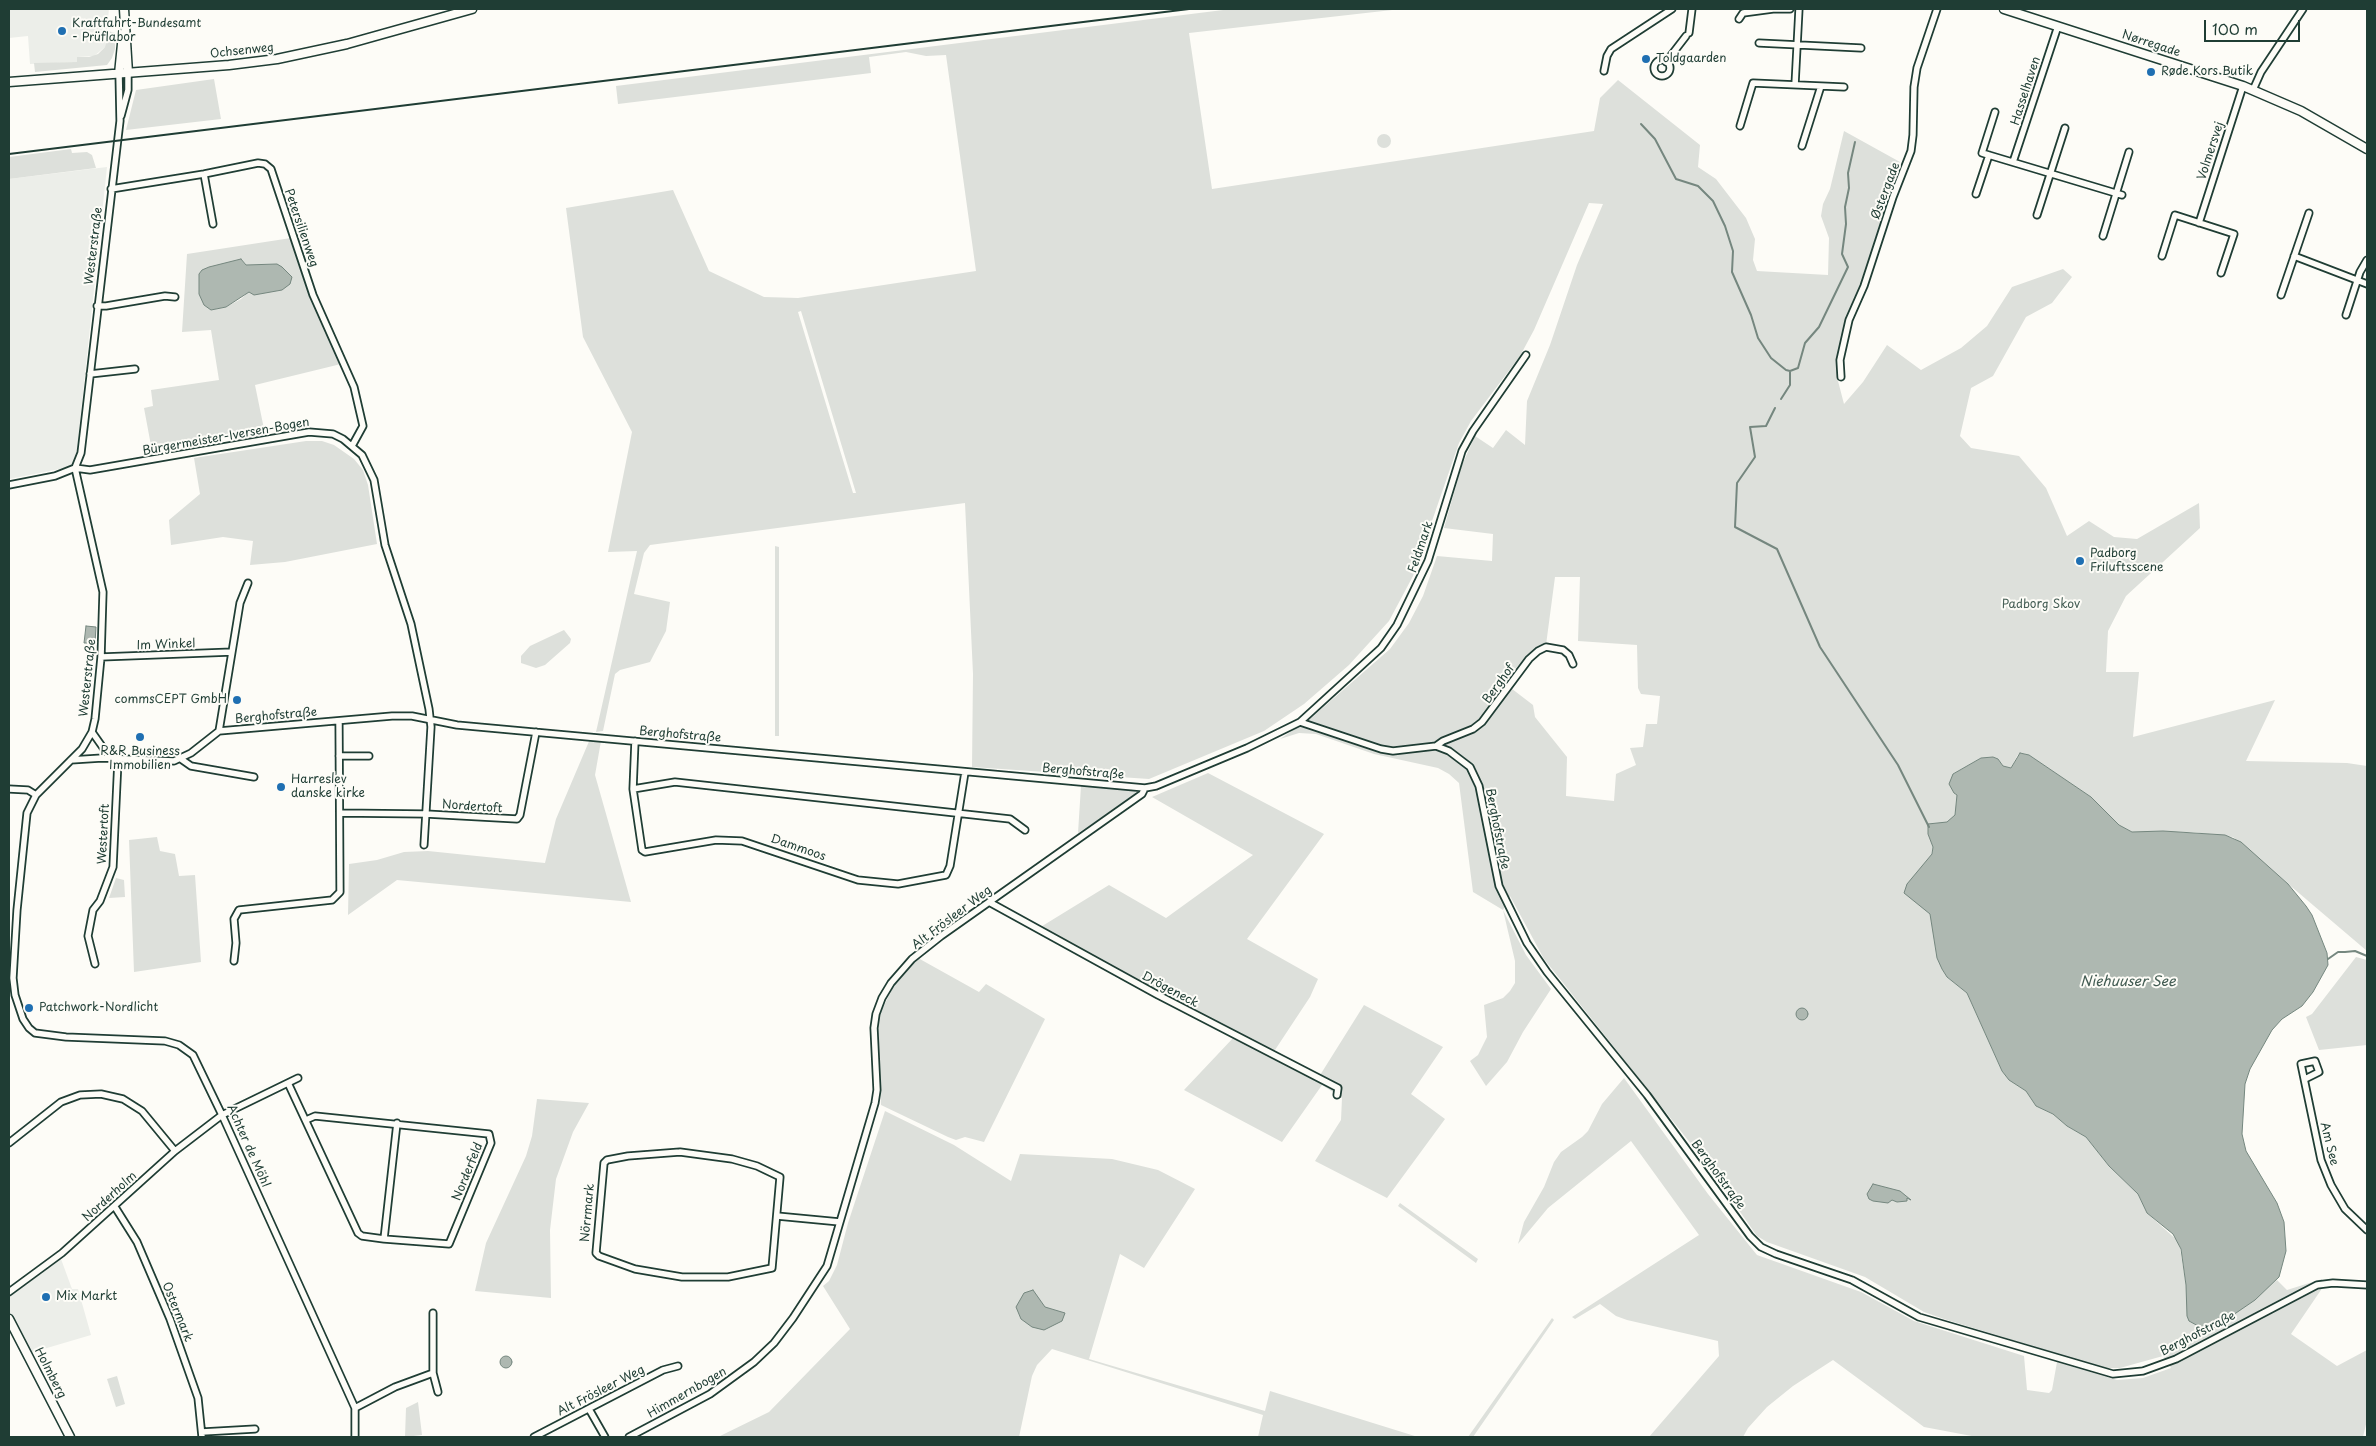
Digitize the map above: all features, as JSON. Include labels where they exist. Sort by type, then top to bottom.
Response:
[{"type":"main road","points":[[124,9],[128,73]]},
{"type":"main road","name":"Ochsenweg","points":[[9,82],[229,65],[285,58],[354,42],[472,9]]},
{"type":"main road","name":"Nørregade","points":[[2004,9],[2253,90],[2301,111],[2367,149]]},
{"type":"main road","points":[[119,74],[120,47],[124,29]]},
{"type":"main road","name":"Holmberg","points":[[9,1319],[70,1437]]},
{"type":"street","points":[[1604,71],[1607,56],[1611,49],[1672,9]]},
{"type":"street","points":[[1666,62],[1688,35],[1692,9]]},
{"type":"street","points":[[1739,19],[1743,13],[1772,9],[1790,9]]},
{"type":"street","points":[[1795,85],[1799,9]]},
{"type":"street","name":"Østergade","points":[[1841,377],[1840,360],[1847,327],[1864,286],[1893,197],[1911,151],[1914,87],[1917,68],[1937,9]]},
{"type":"street","points":[[2253,90],[2261,72],[2303,9]]},
{"type":"street","name":"Hasselhaven","points":[[2013,162],[2058,26]]},
{"type":"street","points":[[1759,43],[1862,48]]},
{"type":"street","name":"Westerstraße","points":[[120,121],[126,104],[129,85],[128,73]]},
{"type":"street","name":"Westerstraße","points":[[12,996],[26,813],[36,795],[82,749],[92,732],[101,658],[103,592],[75,468],[81,452],[120,121],[119,74]]},
{"type":"street","points":[[1740,126],[1753,83],[1844,87]]},
{"type":"street","points":[[1802,146],[1821,86]]},
{"type":"street","name":"Volmersvej","points":[[2199,222],[2242,86]]},
{"type":"street","name":"Hasselhaven","points":[[1976,194],[1989,155],[1982,153],[1995,112]]},
{"type":"street","points":[[2037,214],[2065,128]]},
{"type":"street","points":[[2103,236],[2119,195],[2129,152]]},
{"type":"street","points":[[1989,155],[2119,195]]},
{"type":"street","name":"Petersilienweg","points":[[111,189],[258,163],[265,164],[271,169],[313,295],[354,387],[363,426],[352,446]]},
{"type":"street","points":[[204,174],[213,224]]},
{"type":"street","points":[[2281,294],[2309,214]]},
{"type":"street","points":[[2162,256],[2175,215],[2234,234],[2221,273]]},
{"type":"street","points":[[2294,256],[2367,284]]},
{"type":"street","points":[[2346,315],[2360,272],[2367,260]]},
{"type":"street","points":[[97,306],[165,296],[174,297]]},
{"type":"street","name":"Feldmark","points":[[1300,722],[1381,648],[1397,625],[1428,561],[1462,451],[1473,431],[1526,355]]},
{"type":"street","points":[[90,374],[135,369]]},
{"type":"street","name":"Bürgermeister-Iversen-Bogen","points":[[75,468],[90,470],[309,432],[332,434],[352,446],[362,456],[374,480],[384,545],[411,624],[430,720],[424,845]]},
{"type":"street","points":[[9,485],[55,476],[75,468]]},
{"type":"street","points":[[219,731],[240,603],[248,583]]},
{"type":"street","name":"Berghof","points":[[1436,746],[1443,740],[1473,729],[1482,722],[1529,659],[1538,651],[1546,648],[1563,650],[1569,655],[1573,664]]},
{"type":"street","name":"Im Winkel","points":[[101,658],[232,652]]},
{"type":"street","name":"Berghofstraße","points":[[181,759],[219,731],[392,716],[457,725],[1146,788],[1192,773],[1300,722]]},
{"type":"street","points":[[234,962],[236,943],[234,919],[239,910],[332,900],[340,892],[339,721]]},
{"type":"street","points":[[1300,722],[1381,749],[1393,751],[1436,746]]},
{"type":"street","points":[[92,732],[114,759]]},
{"type":"street","name":"Nordertoft","points":[[426,814],[516,819],[520,815],[536,732]]},
{"type":"street","name":"Dammoos","points":[[635,740],[633,789],[642,850],[644,852],[716,840],[742,841],[858,880],[898,884],[946,875],[950,866],[965,772]]},
{"type":"street","name":"Berghofstraße","points":[[1436,746],[1449,751],[1464,761],[1474,774],[1479,786],[1499,886],[1527,943],[1547,972],[1641,1087],[1750,1236],[1761,1247],[1852,1280],[1919,1317],[2113,1374],[2143,1371],[2176,1359],[2317,1285],[2333,1283],[2367,1285]]},
{"type":"street","points":[[339,756],[368,756]]},
{"type":"street","points":[[71,760],[114,759],[166,762],[181,759],[191,766],[254,777]]},
{"type":"street","name":"Westertoft","points":[[95,964],[88,936],[93,910],[100,901],[113,867],[114,759]]},
{"type":"street","points":[[633,789],[675,782],[1010,819],[1025,830]]},
{"type":"street","name":"Alt Frösleer Weg","points":[[793,1318],[827,1266],[875,1103],[877,1090],[874,1028],[876,1014],[882,998],[891,983],[912,959],[988,902],[1142,794],[1146,788]]},
{"type":"street","points":[[9,789],[28,790],[36,795]]},
{"type":"street","points":[[340,813],[426,814]]},
{"type":"street","name":"Drögeneck","points":[[988,902],[1158,995],[1338,1088],[1337,1095]]},
{"type":"street","name":"Achter de Möhl","points":[[12,996],[23,1019],[35,1033],[66,1037],[165,1041],[179,1045],[193,1055],[198,1062],[355,1408],[355,1437]]},
{"type":"street","points":[[222,1115],[298,1078]]},
{"type":"street","name":"Am See","points":[[2304,1079],[2321,1160],[2331,1185],[2345,1209],[2367,1230]]},
{"type":"street","name":"Norderfeld","points":[[288,1083],[358,1234],[384,1239],[449,1244],[491,1143],[491,1136],[486,1132],[397,1123],[315,1116],[306,1120]]},
{"type":"street","points":[[9,1143],[61,1102],[80,1095],[101,1094],[123,1099],[142,1111],[175,1151]]},
{"type":"street","name":"Norderholm","points":[[9,1292],[62,1252],[115,1207],[175,1151],[222,1115]]},
{"type":"street","points":[[384,1239],[397,1123]]},
{"type":"street","name":"Nörrmark","points":[[680,1152],[723,1157],[757,1166],[780,1177],[777,1216],[772,1268],[751,1274],[705,1278],[659,1274],[615,1262],[596,1253],[604,1163],[607,1160],[628,1156],[680,1152]]},
{"type":"street","name":"Ostermark","points":[[115,1207],[137,1242],[170,1319],[196,1390],[202,1435],[255,1429]]},
{"type":"street","points":[[777,1216],[840,1222]]},
{"type":"street","points":[[433,1313],[433,1373],[438,1392]]},
{"type":"street","name":"Himmernbogen","points":[[629,1437],[729,1382],[754,1362],[793,1318]]},
{"type":"street","name":"Alt Frösleer Weg","points":[[534,1437],[663,1370],[678,1366]]},
{"type":"street","points":[[355,1408],[404,1383],[433,1373]]},
{"type":"street","points":[[589,1409],[605,1437]]},
{"type":"shaded area","points":[[9,9],[109,9],[105,47],[94,56],[78,57],[77,62],[30,64],[28,36],[9,38]]},
{"type":"shaded area","points":[[107,167],[76,459],[70,467],[9,479],[9,179]]},
{"type":"shaded area","points":[[61,1259],[72,1289],[78,1289],[91,1335],[30,1353],[9,1312],[9,1297]]},
{"type":"green space","name":"Padborg Skov","points":[[1231,9],[1401,9],[1189,33],[1212,189],[1594,131],[1600,98],[1618,80],[1700,145],[1698,167],[1716,179],[1746,218],[1755,239],[1753,260],[1757,271],[1828,275],[1829,238],[1821,216],[1823,204],[1830,189],[1844,131],[1900,162],[1863,283],[1839,346],[1838,381],[1844,404],[1863,382],[1887,345],[1921,370],[1961,348],[1987,326],[2012,287],[2063,269],[2072,277],[2052,303],[2026,317],[1993,376],[1971,388],[1960,436],[1971,448],[2019,456],[2046,488],[2067,536],[2089,521],[2114,537],[2137,539],[2199,503],[2200,528],[2126,596],[2108,631],[2106,672],[2139,672],[2133,737],[2275,700],[2246,761],[2347,763],[2367,766],[2367,951],[2233,837],[2192,832],[2132,832],[2119,825],[2091,797],[2029,755],[2021,753],[2017,756],[2011,768],[2003,766],[1998,759],[1993,757],[1981,758],[1953,774],[1954,793],[1958,799],[1955,815],[1952,819],[1928,833],[1933,847],[1932,854],[1923,867],[1925,909],[1930,914],[1933,922],[1942,969],[1947,977],[1967,993],[2002,1071],[2015,1084],[2026,1091],[2036,1106],[2053,1114],[2067,1126],[2086,1137],[2109,1166],[2138,1194],[2147,1213],[2179,1242],[2186,1285],[2269,1286],[2277,1280],[2287,1290],[2322,1279],[2323,1287],[2291,1334],[2337,1366],[2367,1350],[2367,1420],[2363,1437],[1977,1437],[1924,1427],[1833,1360],[1793,1386],[1767,1407],[1748,1428],[1743,1437],[1649,1437],[1719,1356],[1718,1341],[1627,1320],[1616,1316],[1600,1304],[1575,1319],[1572,1317],[1699,1235],[1631,1141],[1548,1208],[1518,1244],[1524,1222],[1544,1187],[1554,1162],[1561,1152],[1588,1131],[1602,1104],[1624,1078],[1708,1194],[1757,1255],[1861,1292],[1914,1321],[2024,1356],[2027,1390],[2049,1393],[2052,1390],[2057,1362],[2117,1380],[2143,1378],[2171,1368],[2163,1356],[2120,1368],[2104,1368],[1944,1319],[1924,1312],[1865,1277],[1767,1242],[1757,1236],[1703,1159],[1544,959],[1510,896],[1503,910],[1473,892],[1459,783],[1449,774],[1438,768],[1374,754],[1316,734],[1299,733],[1280,739],[1311,718],[1390,649],[1409,623],[1423,596],[1437,556],[1492,561],[1493,534],[1444,528],[1462,465],[1475,436],[1493,448],[1506,430],[1525,445],[1527,401],[1550,345],[1577,265],[1603,204],[1589,203],[1534,330],[1520,356],[1471,421],[1459,443],[1413,576],[1389,621],[1349,665],[1304,704],[1264,731],[1149,779],[972,767],[973,674],[965,503],[650,545],[644,553],[634,594],[670,602],[666,631],[650,662],[620,670],[615,674],[603,731],[596,732],[637,551],[608,552],[632,432],[583,337],[566,208],[673,190],[709,271],[764,297],[798,298],[976,271],[946,55],[926,56],[906,52],[869,57],[871,73],[618,104],[616,86]],"holes":[[[801,311],[856,493],[853,493],[798,312]],[[1555,577],[1580,577],[1578,641],[1637,645],[1638,688],[1641,694],[1660,696],[1657,724],[1646,724],[1643,747],[1630,748],[1636,765],[1616,774],[1614,801],[1566,796],[1567,757],[1535,717],[1533,705],[1503,682],[1527,656],[1546,645]]]},
{"type":"green space","points":[[108,31],[115,33],[115,49],[107,65],[35,72],[34,63],[77,62],[77,57],[89,57],[98,54],[105,47]]},
{"type":"green space","points":[[214,79],[221,119],[126,130],[136,90]]},
{"type":"green space","points":[[1384,134],[1389,136],[1391,141],[1389,146],[1384,148],[1379,146],[1377,141],[1379,136]]},
{"type":"green space","points":[[71,149],[72,153],[87,152],[92,155],[96,168],[9,179],[9,157]]},
{"type":"green space","points":[[291,238],[310,296],[341,364],[255,385],[264,429],[152,451],[144,408],[153,406],[151,390],[219,380],[211,330],[182,332],[187,254]],"holes":[[[241,259],[246,265],[277,264],[241,299],[226,307],[211,310],[236,261]]]},
{"type":"green space","points":[[306,441],[322,441],[334,445],[354,459],[363,470],[368,485],[377,544],[285,562],[250,565],[253,541],[223,537],[171,545],[169,520],[200,494],[194,458]]},
{"type":"green space","points":[[775,546],[779,547],[779,736],[775,736]]},
{"type":"green space","points":[[564,630],[571,639],[570,643],[545,665],[536,668],[521,663],[521,656],[530,646]]},
{"type":"green space","points":[[590,739],[601,741],[595,775],[631,902],[397,880],[348,915],[349,864],[377,860],[404,852],[428,851],[545,863],[556,819]]},
{"type":"green space","points":[[1208,773],[1324,834],[1247,939],[1318,979],[1310,997],[1273,1053],[1039,928],[1109,885],[1166,918],[1253,855],[1152,797]]},
{"type":"green space","points":[[1081,786],[1133,789],[1136,793],[1135,796],[1078,833]]},
{"type":"green space","points":[[157,837],[160,851],[175,854],[179,876],[195,875],[201,962],[134,972],[129,840]]},
{"type":"green space","points":[[116,878],[124,880],[125,897],[109,898]]},
{"type":"green space","points":[[1503,910],[1526,955],[1551,989],[1523,1032],[1507,1062],[1486,1086],[1470,1061],[1478,1055],[1487,1037],[1484,1005],[1503,998],[1510,991],[1515,983],[1515,961]]},
{"type":"green space","points":[[2356,957],[2367,960],[2367,1045],[2319,1050],[2306,1017],[2312,1014]]},
{"type":"green space","points":[[918,958],[979,992],[986,984],[1045,1019],[984,1142],[965,1137],[956,1140],[881,1105],[878,1029],[880,1014],[892,989]]},
{"type":"green space","points":[[1364,1005],[1443,1047],[1411,1094],[1445,1119],[1387,1198],[1315,1161],[1341,1120],[1342,1098],[1322,1085],[1282,1142],[1184,1090],[1234,1037],[1317,1080]]},
{"type":"green space","points":[[537,1099],[589,1103],[573,1132],[556,1179],[550,1230],[551,1298],[475,1291],[486,1243],[526,1156],[532,1136]]},
{"type":"green space","points":[[885,1111],[954,1145],[1011,1181],[1020,1154],[1112,1159],[1158,1170],[1195,1189],[1144,1268],[1120,1254],[1089,1359],[1265,1411],[1270,1391],[1418,1437],[1258,1437],[1263,1415],[1052,1349],[1037,1365],[1032,1376],[1019,1437],[718,1437],[769,1412],[850,1329],[823,1286],[829,1281],[837,1265],[848,1223]]},
{"type":"green space","points":[[1400,1203],[1478,1259],[1476,1263],[1398,1206]]},
{"type":"green space","points":[[1552,1318],[1554,1320],[1473,1437],[1468,1437]]},
{"type":"green space","points":[[117,1376],[125,1404],[116,1407],[107,1379]]},
{"type":"green space","points":[[418,1402],[422,1435],[405,1437],[406,1408]]},
{"type":"water","points":[[241,259],[246,265],[277,264],[292,277],[290,284],[282,290],[254,295],[249,292],[226,307],[211,310],[204,305],[199,294],[199,274],[202,270],[209,267]]},
{"type":"water","points":[[86,626],[96,627],[95,643],[84,643]]},
{"type":"water","name":"Niehuuser See","points":[[2020,753],[2029,755],[2091,797],[2119,825],[2132,832],[2163,831],[2225,835],[2241,842],[2288,884],[2306,906],[2312,915],[2327,953],[2328,965],[2313,992],[2302,1006],[2282,1019],[2272,1030],[2250,1069],[2245,1084],[2242,1134],[2246,1151],[2277,1203],[2284,1222],[2286,1251],[2279,1277],[2255,1300],[2214,1328],[2200,1327],[2189,1321],[2181,1249],[2173,1234],[2147,1213],[2138,1194],[2109,1166],[2086,1137],[2067,1126],[2053,1114],[2036,1106],[2026,1091],[2009,1080],[2002,1071],[1967,993],[1947,977],[1942,969],[1937,958],[1930,914],[1904,893],[1907,884],[1932,854],[1933,847],[1928,834],[1928,824],[1947,822],[1955,815],[1957,795],[1949,784],[1953,774],[1981,758],[1993,757],[1998,759],[2003,766],[2011,768]]},
{"type":"water","points":[[1804,1008],[1807,1009],[1807,1019],[1800,1020],[1797,1019],[1796,1012],[1797,1009]]},
{"type":"water","points":[[1873,1184],[1900,1191],[1911,1200],[1907,1198],[1907,1201],[1897,1202],[1892,1200],[1888,1203],[1873,1201],[1869,1199],[1867,1194]]},
{"type":"water","points":[[1033,1290],[1045,1307],[1065,1313],[1062,1321],[1044,1330],[1032,1327],[1021,1319],[1016,1307],[1024,1293]]},
{"type":"water","points":[[504,1356],[508,1356],[512,1362],[508,1368],[504,1368],[500,1364],[500,1360]]},
{"type":"waterway","points":[[1641,124],[1655,139],[1676,179],[1698,186],[1713,201],[1725,226],[1733,251],[1732,272],[1751,315],[1758,338],[1771,358],[1790,371],[1790,385],[1781,399]]},
{"type":"waterway","points":[[1790,371],[1798,368],[1805,343],[1819,327],[1848,267],[1842,254],[1846,224],[1845,207],[1849,188],[1848,173],[1855,142]]},
{"type":"waterway","points":[[1775,408],[1766,426],[1750,427],[1755,457],[1737,483],[1735,527],[1777,549],[1820,647],[1898,765],[1929,827]]},
{"type":"waterway","points":[[2328,959],[2338,952],[2355,951],[2367,956]]},
{"type":"railway","points":[[9,154],[1189,9]]},
{"type":"place","name":"Kraftfahrt-Bundesamt - Prüflabor","points":[[62,31]]},
{"type":"place","name":"Toldgaarden","points":[[1646,59]]},
{"type":"place","name":"Røde Kors Butik","points":[[2151,72]]},
{"type":"place","name":"Padborg Friluftsscene","points":[[2080,561]]},
{"type":"place","name":"commsCEPT GmbH","points":[[237,700]]},
{"type":"place","name":"R&R Business Immobilien","points":[[140,737]]},
{"type":"place","name":"Harreslev danske kirke","points":[[281,787]]},
{"type":"place","name":"Patchwork-Nordlicht","points":[[29,1008]]},
{"type":"place","name":"Mix Markt","points":[[46,1297]]}]
